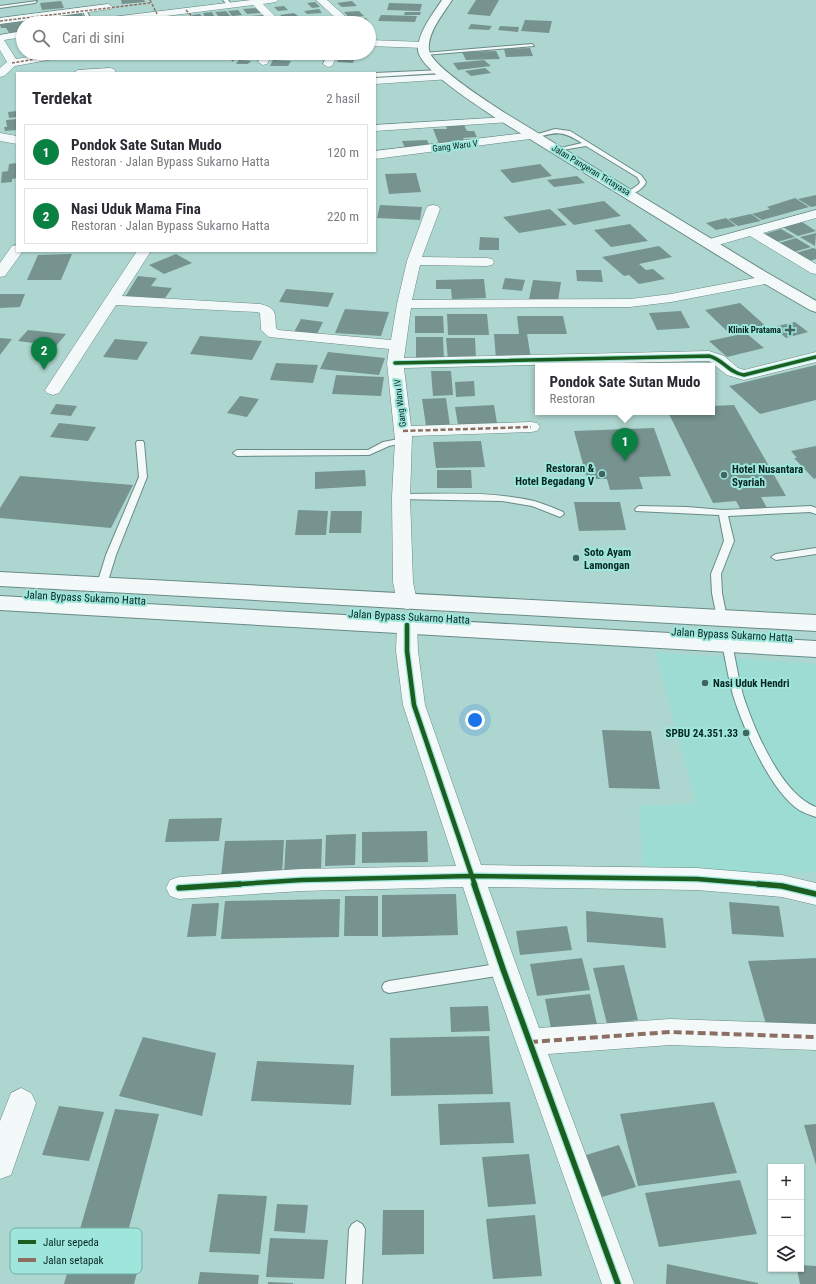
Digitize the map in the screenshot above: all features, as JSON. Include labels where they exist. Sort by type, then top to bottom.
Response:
[{"type":"main road","points":[[424,49],[425,39],[432,24],[447,0]]},
{"type":"main road","name":"Jalan Pangeran Tirtayasa","points":[[424,49],[425,57],[444,74],[467,93],[507,120],[711,243],[765,280],[816,307]]},
{"type":"main road","name":"Jalan Bypass Sukarno Hatta","points":[[0,579],[816,623]]},
{"type":"main road","name":"Jalan Bypass Sukarno Hatta","points":[[0,603],[816,649]]},
{"type":"street","points":[[138,16],[228,3],[273,0]]},
{"type":"street","points":[[321,0],[339,16]]},
{"type":"street","points":[[256,2],[270,16]]},
{"type":"street","points":[[42,16],[150,3]]},
{"type":"street","points":[[0,21],[16,19]]},
{"type":"street","points":[[0,38],[16,35]]},
{"type":"street","points":[[0,42],[10,57],[12,63]]},
{"type":"street","points":[[376,44],[424,49]]},
{"type":"street","points":[[0,74],[12,63],[29,60]]},
{"type":"street","points":[[328,64],[330,60]]},
{"type":"street","points":[[94,72],[110,72]]},
{"type":"street","points":[[376,80],[444,74]]},
{"type":"street","points":[[376,128],[507,120]]},
{"type":"street","name":"Gang Waru V","points":[[376,155],[534,136]]},
{"type":"street","points":[[0,137],[16,140]]},
{"type":"street","name":"Gang Waru IV","points":[[407,602],[403,582],[401,497],[404,436],[395,363],[404,304],[414,261],[433,209]]},
{"type":"street","points":[[711,243],[812,218]]},
{"type":"street","points":[[752,232],[816,270]]},
{"type":"street","points":[[0,273],[16,250]]},
{"type":"street","points":[[53,390],[114,300],[143,252]]},
{"type":"street","points":[[414,261],[487,262]]},
{"type":"street","points":[[404,304],[630,303],[671,298],[765,280]]},
{"type":"street","points":[[114,300],[260,308],[267,311],[269,330],[274,334],[397,344]]},
{"type":"street","points":[[395,363],[709,356],[716,357],[732,373],[744,375],[816,356]]},
{"type":"street","points":[[404,436],[531,427]]},
{"type":"street","points":[[407,625],[407,651],[414,705],[503,970],[618,1284]]},
{"type":"street","points":[[179,888],[301,880],[471,876],[697,879],[782,886],[816,894]]},
{"type":"street","points":[[530,1042],[670,1032],[816,1037]]},
{"type":"street","points":[[0,1164],[21,1102]]},
{"type":"lane","points":[[0,7],[35,2]]},
{"type":"lane","points":[[424,49],[532,45]]},
{"type":"lane","points":[[376,75],[444,74]]},
{"type":"lane","points":[[534,136],[555,131],[568,132],[639,176],[643,182],[642,185],[630,193]]},
{"type":"lane","points":[[558,150],[587,144]]},
{"type":"lane","points":[[237,453],[369,452],[404,436]]},
{"type":"lane","points":[[102,584],[110,555],[143,477],[140,443]]},
{"type":"lane","points":[[401,497],[452,497],[512,500],[535,504],[560,514]]},
{"type":"lane","points":[[639,509],[687,510],[723,513],[811,509],[816,511]]},
{"type":"lane","points":[[722,618],[717,593],[716,574],[729,541],[723,513]]},
{"type":"lane","points":[[776,557],[816,551]]},
{"type":"lane","points":[[727,644],[738,695],[764,757],[793,799],[811,812],[816,812]]},
{"type":"lane","points":[[389,987],[503,970]]},
{"type":"lane","points":[[354,1284],[357,1229]]},
{"type":"shaded area","name":"SPBU 24.351.33","points":[[655,652],[816,664],[816,872],[783,874],[643,871],[639,806],[696,803]]},
{"type":"building","points":[[121,0],[144,0],[145,2],[122,4]]},
{"type":"building","points":[[476,0],[499,0],[490,16],[467,14]]},
{"type":"building","points":[[61,1],[64,8],[42,10],[40,3]]},
{"type":"building","points":[[352,1],[357,6],[342,7],[337,3]]},
{"type":"building","points":[[315,2],[320,7],[312,8],[307,3]]},
{"type":"building","points":[[389,3],[422,4],[420,11],[387,10]]},
{"type":"building","points":[[284,6],[288,10],[278,11],[274,7]]},
{"type":"building","points":[[257,8],[261,13],[247,14],[243,9]]},
{"type":"building","points":[[319,9],[322,13],[307,14],[304,11]]},
{"type":"building","points":[[238,10],[242,15],[232,16],[228,11]]},
{"type":"building","points":[[226,11],[230,16],[218,16],[215,12]]},
{"type":"building","points":[[359,11],[364,16],[347,16],[344,12]]},
{"type":"building","points":[[212,12],[214,16],[204,16],[203,13]]},
{"type":"building","points":[[405,12],[421,12],[420,15],[404,15]]},
{"type":"building","points":[[81,13],[83,16],[60,16]]},
{"type":"building","points":[[294,13],[298,16],[281,16],[280,15]]},
{"type":"building","points":[[200,14],[202,16],[193,16],[192,15]]},
{"type":"building","points":[[381,15],[417,16],[415,22],[378,21]]},
{"type":"building","points":[[525,20],[552,21],[549,33],[521,31]]},
{"type":"building","points":[[16,22],[16,33],[10,34],[6,28],[1,28],[0,23]]},
{"type":"building","points":[[471,24],[492,26],[489,30],[468,29]]},
{"type":"building","points":[[500,26],[519,27],[518,32],[498,30]]},
{"type":"building","points":[[530,48],[533,56],[506,57],[504,49]]},
{"type":"building","points":[[496,51],[500,59],[466,60],[462,52]]},
{"type":"building","points":[[239,60],[251,61],[248,64],[236,64]]},
{"type":"building","points":[[273,60],[291,61],[288,66],[270,66]]},
{"type":"building","points":[[338,60],[354,60],[353,63],[337,62]]},
{"type":"building","points":[[484,60],[491,66],[458,70],[453,63]]},
{"type":"building","points":[[485,68],[491,73],[471,76],[465,71]]},
{"type":"building","points":[[16,111],[16,117],[9,118],[8,112]]},
{"type":"building","points":[[16,119],[16,130],[5,131],[4,127],[7,127],[6,120]]},
{"type":"building","points":[[464,125],[467,131],[474,131],[477,137],[463,138],[465,142],[439,144],[433,129],[447,129],[446,126]]},
{"type":"building","points":[[427,140],[430,147],[405,148],[402,141]]},
{"type":"building","points":[[16,163],[16,178],[12,179],[12,182],[1,183],[2,172],[8,171],[9,164]]},
{"type":"building","points":[[540,164],[552,176],[512,183],[500,170]]},
{"type":"building","points":[[416,173],[421,192],[389,194],[385,174]]},
{"type":"building","points":[[577,176],[585,183],[554,187],[547,180]]},
{"type":"building","points":[[816,195],[816,206],[811,207],[798,199]]},
{"type":"building","points":[[795,198],[809,207],[762,220],[752,214],[770,209],[767,207]]},
{"type":"building","points":[[604,201],[621,216],[574,225],[557,209]]},
{"type":"building","points":[[380,205],[422,207],[420,220],[377,218]]},
{"type":"building","points":[[550,209],[567,225],[519,233],[503,217]]},
{"type":"building","points":[[751,214],[761,221],[738,226],[728,219]]},
{"type":"building","points":[[726,218],[736,226],[716,230],[706,223]]},
{"type":"building","points":[[802,222],[816,231],[798,236],[783,227]]},
{"type":"building","points":[[630,224],[648,241],[611,247],[594,230]]},
{"type":"building","points":[[781,229],[795,237],[777,242],[764,234]]},
{"type":"building","points":[[816,233],[815,246],[800,237]]},
{"type":"building","points":[[480,237],[499,238],[499,250],[479,250]]},
{"type":"building","points":[[796,238],[811,247],[794,252],[779,243]]},
{"type":"building","points":[[659,246],[672,257],[639,264],[646,270],[653,269],[665,279],[639,284],[629,275],[624,276],[602,257]]},
{"type":"building","points":[[813,248],[816,249],[816,259],[810,261],[796,253]]},
{"type":"building","points":[[72,254],[61,280],[27,280],[38,255]]},
{"type":"building","points":[[176,254],[192,263],[164,274],[149,265]]},
{"type":"building","points":[[576,270],[601,270],[603,282],[577,281]]},
{"type":"building","points":[[138,276],[157,278],[151,286],[172,288],[163,301],[125,297]]},
{"type":"building","points":[[505,278],[525,280],[522,291],[502,289]]},
{"type":"building","points":[[484,279],[486,298],[452,299],[451,289],[436,289],[436,280]]},
{"type":"building","points":[[533,280],[561,282],[558,301],[529,299]]},
{"type":"building","points":[[286,289],[334,293],[328,307],[279,302]]},
{"type":"building","points":[[0,294],[25,294],[20,307],[0,308]]},
{"type":"building","points":[[740,303],[768,328],[731,335],[705,310]]},
{"type":"building","points":[[345,309],[389,312],[381,336],[335,333]]},
{"type":"building","points":[[681,311],[690,328],[657,330],[649,313]]},
{"type":"building","points":[[447,314],[487,314],[489,335],[448,335]]},
{"type":"building","points":[[415,316],[443,316],[444,333],[415,333]]},
{"type":"building","points":[[517,316],[563,316],[567,334],[519,334]]},
{"type":"building","points":[[301,319],[323,322],[316,336],[293,334]]},
{"type":"building","name":"Klinik Pratama","points":[[795,322],[808,332],[786,338],[773,327]]},
{"type":"building","points":[[28,330],[66,334],[56,346],[18,341]]},
{"type":"building","points":[[746,333],[764,348],[727,357],[709,341]]},
{"type":"building","points":[[494,334],[527,334],[531,359],[496,359]]},
{"type":"building","points":[[200,336],[262,341],[252,360],[190,354]]},
{"type":"building","points":[[416,337],[443,337],[444,360],[416,360]]},
{"type":"building","points":[[0,338],[12,339],[0,355]]},
{"type":"building","points":[[446,338],[475,338],[476,359],[448,359]]},
{"type":"building","points":[[115,339],[148,342],[137,360],[103,357]]},
{"type":"building","points":[[328,352],[385,358],[379,375],[320,369]]},
{"type":"building","points":[[276,363],[318,365],[313,383],[270,380]]},
{"type":"building","points":[[816,365],[816,400],[760,414],[729,386]]},
{"type":"building","points":[[431,371],[451,371],[453,395],[433,396]]},
{"type":"building","points":[[336,375],[384,377],[381,396],[332,394]]},
{"type":"building","points":[[474,381],[475,396],[456,397],[455,382]]},
{"type":"building","points":[[240,396],[259,399],[247,417],[227,413]]},
{"type":"building","points":[[446,398],[450,426],[426,426],[422,399]]},
{"type":"building","points":[[56,404],[77,406],[71,416],[50,414]]},
{"type":"building","points":[[494,405],[497,423],[458,425],[455,407]]},
{"type":"building","points":[[734,405],[786,496],[761,497],[767,508],[741,510],[736,501],[713,503],[669,415],[715,415],[715,406]]},
{"type":"building","points":[[59,423],[96,427],[88,441],[50,437]]},
{"type":"building","points":[[654,428],[671,476],[639,477],[643,489],[610,490],[607,479],[587,479],[574,431]]},
{"type":"building","points":[[481,441],[485,467],[436,468],[433,442]]},
{"type":"building","points":[[816,446],[816,478],[814,479],[794,458],[797,458],[791,451]]},
{"type":"building","points":[[365,470],[366,486],[315,489],[315,472]]},
{"type":"building","points":[[437,470],[471,470],[472,488],[437,488]]},
{"type":"building","points":[[20,476],[133,485],[111,528],[0,518],[0,508]]},
{"type":"building","points":[[574,502],[620,502],[626,530],[579,531]]},
{"type":"building","points":[[298,510],[328,511],[326,535],[295,535]]},
{"type":"building","points":[[331,511],[362,511],[361,533],[329,533]]},
{"type":"building","points":[[602,730],[651,731],[660,789],[609,788]]},
{"type":"building","points":[[222,818],[219,841],[165,842],[169,819]]},
{"type":"building","points":[[427,831],[428,862],[362,863],[362,832]]},
{"type":"building","points":[[356,834],[355,865],[325,866],[326,835]]},
{"type":"building","points":[[322,839],[321,872],[284,873],[286,840]]},
{"type":"building","points":[[284,840],[282,875],[221,876],[225,841]]},
{"type":"building","points":[[456,894],[458,935],[382,937],[382,895]]},
{"type":"building","points":[[345,896],[378,896],[378,936],[344,936]]},
{"type":"building","points":[[340,899],[339,937],[221,939],[225,901]]},
{"type":"building","points":[[729,902],[779,906],[784,937],[732,934]]},
{"type":"building","points":[[219,903],[216,936],[187,937],[192,904]]},
{"type":"building","points":[[586,911],[663,918],[666,948],[587,942]]},
{"type":"building","points":[[567,926],[572,950],[520,955],[516,931]]},
{"type":"building","points":[[582,958],[590,990],[537,996],[530,964]]},
{"type":"building","points":[[816,958],[816,1026],[767,1028],[748,961]]},
{"type":"building","points":[[624,965],[638,1020],[607,1024],[593,968]]},
{"type":"building","points":[[590,994],[599,1033],[553,1038],[545,999]]},
{"type":"building","points":[[488,1006],[490,1031],[451,1032],[450,1007]]},
{"type":"building","points":[[489,1036],[493,1094],[391,1096],[390,1038]]},
{"type":"building","points":[[143,1037],[216,1053],[202,1116],[119,1096]]},
{"type":"building","points":[[257,1061],[354,1065],[351,1105],[251,1101]]},
{"type":"building","points":[[510,1102],[514,1143],[440,1145],[438,1104]]},
{"type":"building","points":[[714,1102],[737,1173],[638,1186],[620,1114]]},
{"type":"building","points":[[59,1106],[104,1112],[89,1161],[42,1155]]},
{"type":"building","points":[[115,1109],[159,1114],[129,1228],[80,1228]]},
{"type":"building","points":[[816,1124],[816,1165],[804,1125]]},
{"type":"building","points":[[619,1145],[636,1187],[602,1197],[586,1155]]},
{"type":"building","points":[[529,1154],[536,1204],[488,1207],[482,1157]]},
{"type":"building","points":[[740,1180],[757,1234],[659,1247],[645,1193]]},
{"type":"building","points":[[218,1194],[267,1196],[260,1254],[209,1252]]},
{"type":"building","points":[[277,1204],[308,1205],[305,1233],[274,1231]]},
{"type":"building","points":[[383,1210],[424,1210],[424,1254],[382,1255]]},
{"type":"building","points":[[535,1215],[542,1276],[493,1279],[486,1219]]},
{"type":"building","points":[[270,1238],[328,1240],[324,1279],[266,1277]]},
{"type":"building","points":[[667,1264],[758,1283],[758,1284],[666,1284]]},
{"type":"building","points":[[804,1265],[816,1266],[816,1284],[800,1284],[798,1272],[804,1272]]},
{"type":"building","points":[[200,1272],[259,1275],[258,1284],[198,1284]]},
{"type":"building","points":[[67,1274],[137,1274],[134,1284],[64,1284]]},
{"type":"building","points":[[268,1282],[293,1283],[293,1284],[268,1284]]},
{"type":"marked path","points":[[150,0],[157,14]]},
{"type":"marked path","points":[[42,16],[150,3]]},
{"type":"marked path","points":[[186,10],[192,16]]},
{"type":"marked path","points":[[0,21],[16,19]]},
{"type":"marked path","points":[[12,63],[29,60]]},
{"type":"marked path","points":[[403,431],[531,427]]},
{"type":"marked path","points":[[530,1042],[670,1032],[816,1037]]},
{"type":"cycle path","points":[[395,363],[709,356],[718,359],[733,372],[744,375],[816,357]]},
{"type":"cycle path","points":[[407,625],[407,651],[414,705],[503,969],[618,1284]]},
{"type":"cycle path","points":[[179,888],[301,880],[471,876],[697,879],[782,886],[816,894]]},
{"type":"place","name":"Klinik Pratama","points":[[790,330]]},
{"type":"place","name":"Nasi Uduk Mama Fina","points":[[44,370]]},
{"type":"place","name":"Pondok Sate Sutan Mudo","points":[[625,461]]},
{"type":"place","name":"Restoran & Hotel Begadang V","points":[[602,474]]},
{"type":"place","name":"Hotel Nusantara Syariah","points":[[724,475]]},
{"type":"place","name":"Soto Ayam Lamongan","points":[[576,558]]},
{"type":"place","name":"Nasi Uduk Hendri","points":[[705,683]]},
{"type":"place","name":"SPBU 24.351.33","points":[[746,733]]}]
